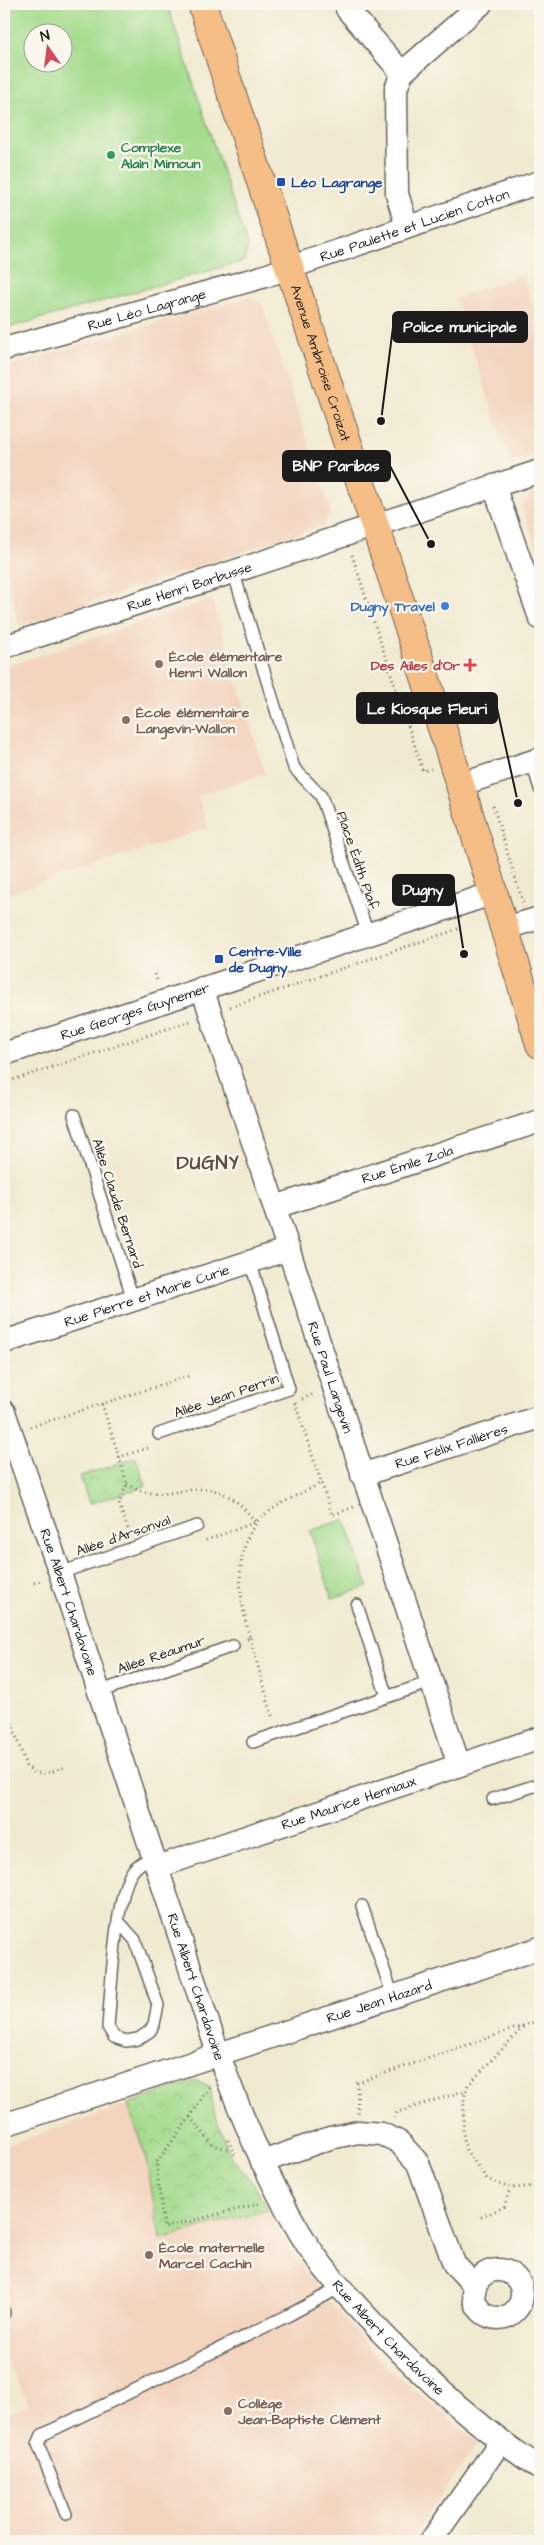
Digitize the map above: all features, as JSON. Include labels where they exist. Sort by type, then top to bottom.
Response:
[{"type":"main road","name":"Avenue Ambroise Croizat","points":[[202,4],[374,524],[472,781],[494,893],[540,1044]]},
{"type":"street","points":[[407,227],[397,194],[396,89],[402,73],[481,4]]},
{"type":"street","points":[[347,9],[402,73]]},
{"type":"street","name":"Rue Paulette et Lucien Cotton","points":[[288,268],[540,182]]},
{"type":"street","name":"Rue Léo Lagrange","points":[[4,349],[288,268]]},
{"type":"street","name":"Rue Henri Barbusse","points":[[4,647],[540,471]]},
{"type":"street","points":[[494,486],[540,618]]},
{"type":"street","points":[[472,781],[536,760]]},
{"type":"street","name":"Rue Georges Guynemer","points":[[4,1054],[494,893]]},
{"type":"street","points":[[505,928],[533,915]]},
{"type":"street","name":"Rue Paul Langevin","points":[[202,988],[459,1765]]},
{"type":"street","name":"Rue Émile Zola","points":[[274,1207],[540,1121]]},
{"type":"street","name":"Rue Pierre et Marie Curie","points":[[4,1342],[289,1249]]},
{"type":"street","name":"Rue Félix Fallières","points":[[362,1475],[540,1417]]},
{"type":"street","name":"Rue Albert Chardavoine","points":[[7,1422],[60,1572],[218,2054],[244,2124],[262,2162],[300,2234],[339,2288],[420,2373],[468,2417],[540,2468]]},
{"type":"street","name":"Rue Maurice Henniaux","points":[[155,1862],[540,1738]]},
{"type":"street","name":"Rue Jean Hazard","points":[[4,2125],[540,1948]]},
{"type":"street","points":[[262,2162],[330,2138],[358,2132],[386,2136],[399,2142],[418,2164],[454,2264],[475,2286]]},
{"type":"street","points":[[431,2541],[501,2441]]},
{"type":"lane","name":"Place Édith Piaf","points":[[232,571],[294,768],[321,796],[368,934]]},
{"type":"lane","points":[[536,760],[540,789]]},
{"type":"lane","name":"Allée Claude Bernard","points":[[74,1115],[133,1299]]},
{"type":"lane","name":"Allée Jean Perrin","points":[[159,1434],[289,1389],[250,1261]]},
{"type":"lane","name":"Allée d'Arsonval","points":[[60,1572],[197,1526]]},
{"type":"lane","points":[[357,1605],[387,1697]]},
{"type":"lane","name":"Allée Réaumur","points":[[98,1692],[233,1646]]},
{"type":"lane","points":[[253,1742],[431,1682]]},
{"type":"lane","points":[[493,1799],[540,1784]]},
{"type":"lane","points":[[119,1922],[135,1940],[158,2005],[154,2024],[150,2031],[138,2039],[114,2038],[108,2027],[119,1922],[126,1883],[139,1864],[155,1862]]},
{"type":"lane","points":[[362,1906],[393,1996]]},
{"type":"lane","points":[[66,2514],[38,2444],[42,2436],[289,2315],[339,2288]]},
{"type":"path","points":[[350,550],[423,771]]},
{"type":"path","points":[[472,781],[533,915]]},
{"type":"path","points":[[4,1084],[462,928]]},
{"type":"path","points":[[7,1422],[102,1404],[188,1376]]},
{"type":"path","points":[[289,1389],[332,1515],[371,1502]]},
{"type":"path","points":[[102,1404],[127,1484],[120,1504],[134,1548]]},
{"type":"path","points":[[119,1457],[152,1446],[159,1434]]},
{"type":"path","points":[[197,1526],[203,1541],[256,1522],[279,1505],[321,1482]]},
{"type":"path","points":[[127,1484],[139,1492],[146,1493],[177,1494],[193,1488],[227,1495],[256,1522]]},
{"type":"path","points":[[256,1522],[246,1546],[238,1578],[242,1608],[278,1734]]},
{"type":"path","points":[[233,1646],[250,1638]]},
{"type":"path","points":[[4,1699],[26,1766],[36,1773],[48,1773],[65,1767]]},
{"type":"path","points":[[358,2132],[357,2083],[540,2020]]},
{"type":"path","points":[[525,2025],[468,2085],[465,2092],[463,2132],[466,2150],[487,2179],[510,2188],[540,2186]]},
{"type":"path","points":[[212,2082],[190,2117],[156,2163],[164,2228],[254,2207],[267,2201],[278,2191]]},
{"type":"path","points":[[386,2136],[397,2112],[465,2092]]},
{"type":"path","points":[[190,2117],[213,2145],[231,2150]]},
{"type":"path","points":[[459,2150],[466,2150]]},
{"type":"path","points":[[481,2217],[504,2207],[510,2188]]},
{"type":"shaded area","points":[[523,275],[540,328],[540,453],[510,462],[455,298]]},
{"type":"shaded area","points":[[249,297],[262,304],[331,511],[324,525],[19,626],[4,556],[4,367]]},
{"type":"shaded area","points":[[540,491],[540,559],[522,507],[530,494]]},
{"type":"shaded area","name":"École élémentaire Langevin-Wallon","points":[[212,599],[265,774],[198,795],[208,828],[4,895],[4,667]]},
{"type":"shaded area","name":"Collège Jean-Baptiste Clément","points":[[128,2104],[146,2158],[160,2239],[268,2210],[304,2271],[383,2364],[478,2443],[409,2541],[4,2541],[4,2417],[29,2404],[4,2357],[4,2146]]},
{"type":"green space","name":"Complexe Alain Mimoun","points":[[4,4],[167,4],[248,247],[244,261],[4,329]]},
{"type":"green space","points":[[136,1458],[146,1486],[89,1504],[80,1476]]},
{"type":"green space","points":[[345,1519],[368,1587],[332,1598],[310,1531]]},
{"type":"green space","points":[[196,2081],[210,2086],[214,2112],[230,2155],[256,2187],[268,2210],[160,2239],[146,2158],[128,2104]]},
{"type":"place","name":"Complexe Alain Mimoun","points":[[111,155]]},
{"type":"place","name":"Léo Lagrange","points":[[281,182]]},
{"type":"place","name":"Police municipale","points":[[381,421]]},
{"type":"place","name":"BNP Paribas","points":[[431,544]]},
{"type":"place","name":"Dugny Travel","points":[[445,606]]},
{"type":"place","name":"École élémentaire Henri Wallon","points":[[159,664]]},
{"type":"place","name":"Des Ailes d'Or","points":[[470,665]]},
{"type":"place","name":"École élémentaire Langevin-Wallon","points":[[126,720]]},
{"type":"place","name":"Le Kiosque Fleuri","points":[[518,803]]},
{"type":"place","name":"Dugny","points":[[464,954]]},
{"type":"place","name":"Centre-Ville de Dugny","points":[[219,959]]},
{"type":"place","name":"École maternelle Marcel Cachin","points":[[149,2255]]},
{"type":"place","name":"Collège Jean-Baptiste Clément","points":[[228,2411]]},
{"type":"district","name":"DUGNY","points":[[208,1162]]}]
